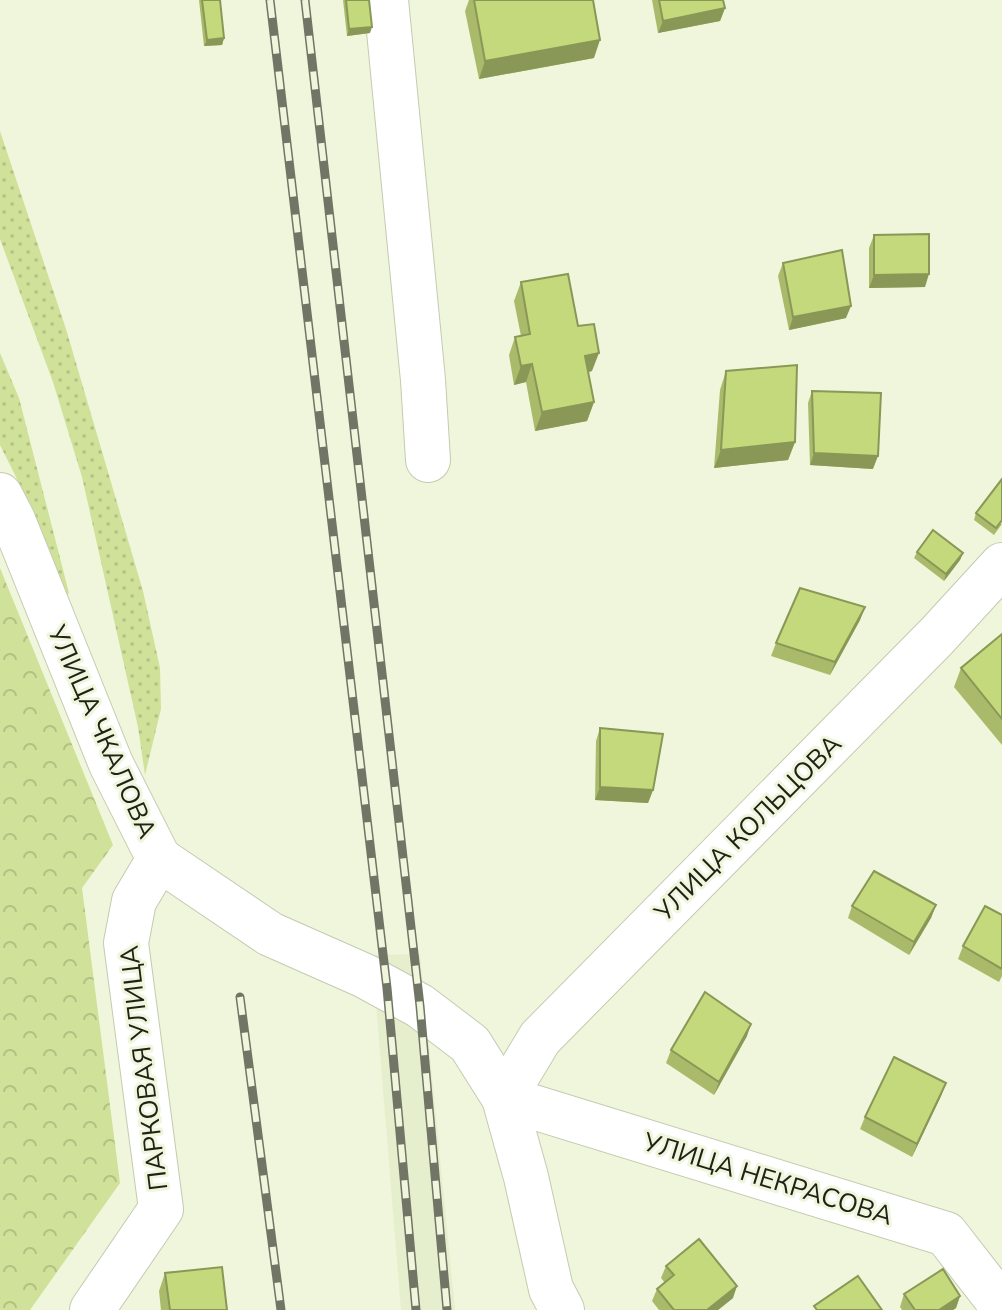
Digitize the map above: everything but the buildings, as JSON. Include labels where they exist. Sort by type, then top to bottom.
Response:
[{"type":"street","points":[[386,0],[428,460]]},
{"type":"street","name":"УЛИЦА ЧКАЛОВА","points":[[0,495],[13,520],[111,764],[159,859],[270,934],[420,1006],[470,1044],[504,1098],[526,1177],[551,1289],[562,1310]]},
{"type":"street","name":"УЛИЦА КОЛЬЦОВА","points":[[504,1098],[540,1038],[996,586]]},
{"type":"street","name":"ПАРКОВАЯ УЛИЦА","points":[[99,1306],[161,1209],[126,943],[134,901],[159,859]]},
{"type":"street","name":"УЛИЦА НЕКРАСОВА","points":[[504,1098],[1002,1251]]},
{"type":"street","points":[[946,1234],[1002,1306]]},
{"type":"shaded area","points":[[420,954],[455,1310],[401,1310],[372,955]]},
{"type":"green space","points":[[0,131],[66,329],[143,591],[160,668],[161,709],[145,775],[138,727],[82,477],[53,382],[0,239]]},
{"type":"green space","points":[[0,353],[19,398],[69,593],[64,598],[24,493],[0,445]]},
{"type":"green space","points":[[0,568],[113,845],[82,888],[120,1183],[30,1310],[0,1310]]},
{"type":"railway","points":[[270,0],[387,988],[416,1310]]},
{"type":"railway","points":[[305,0],[420,1006],[447,1310]]},
{"type":"railway","points":[[240,997],[281,1310]]}]
